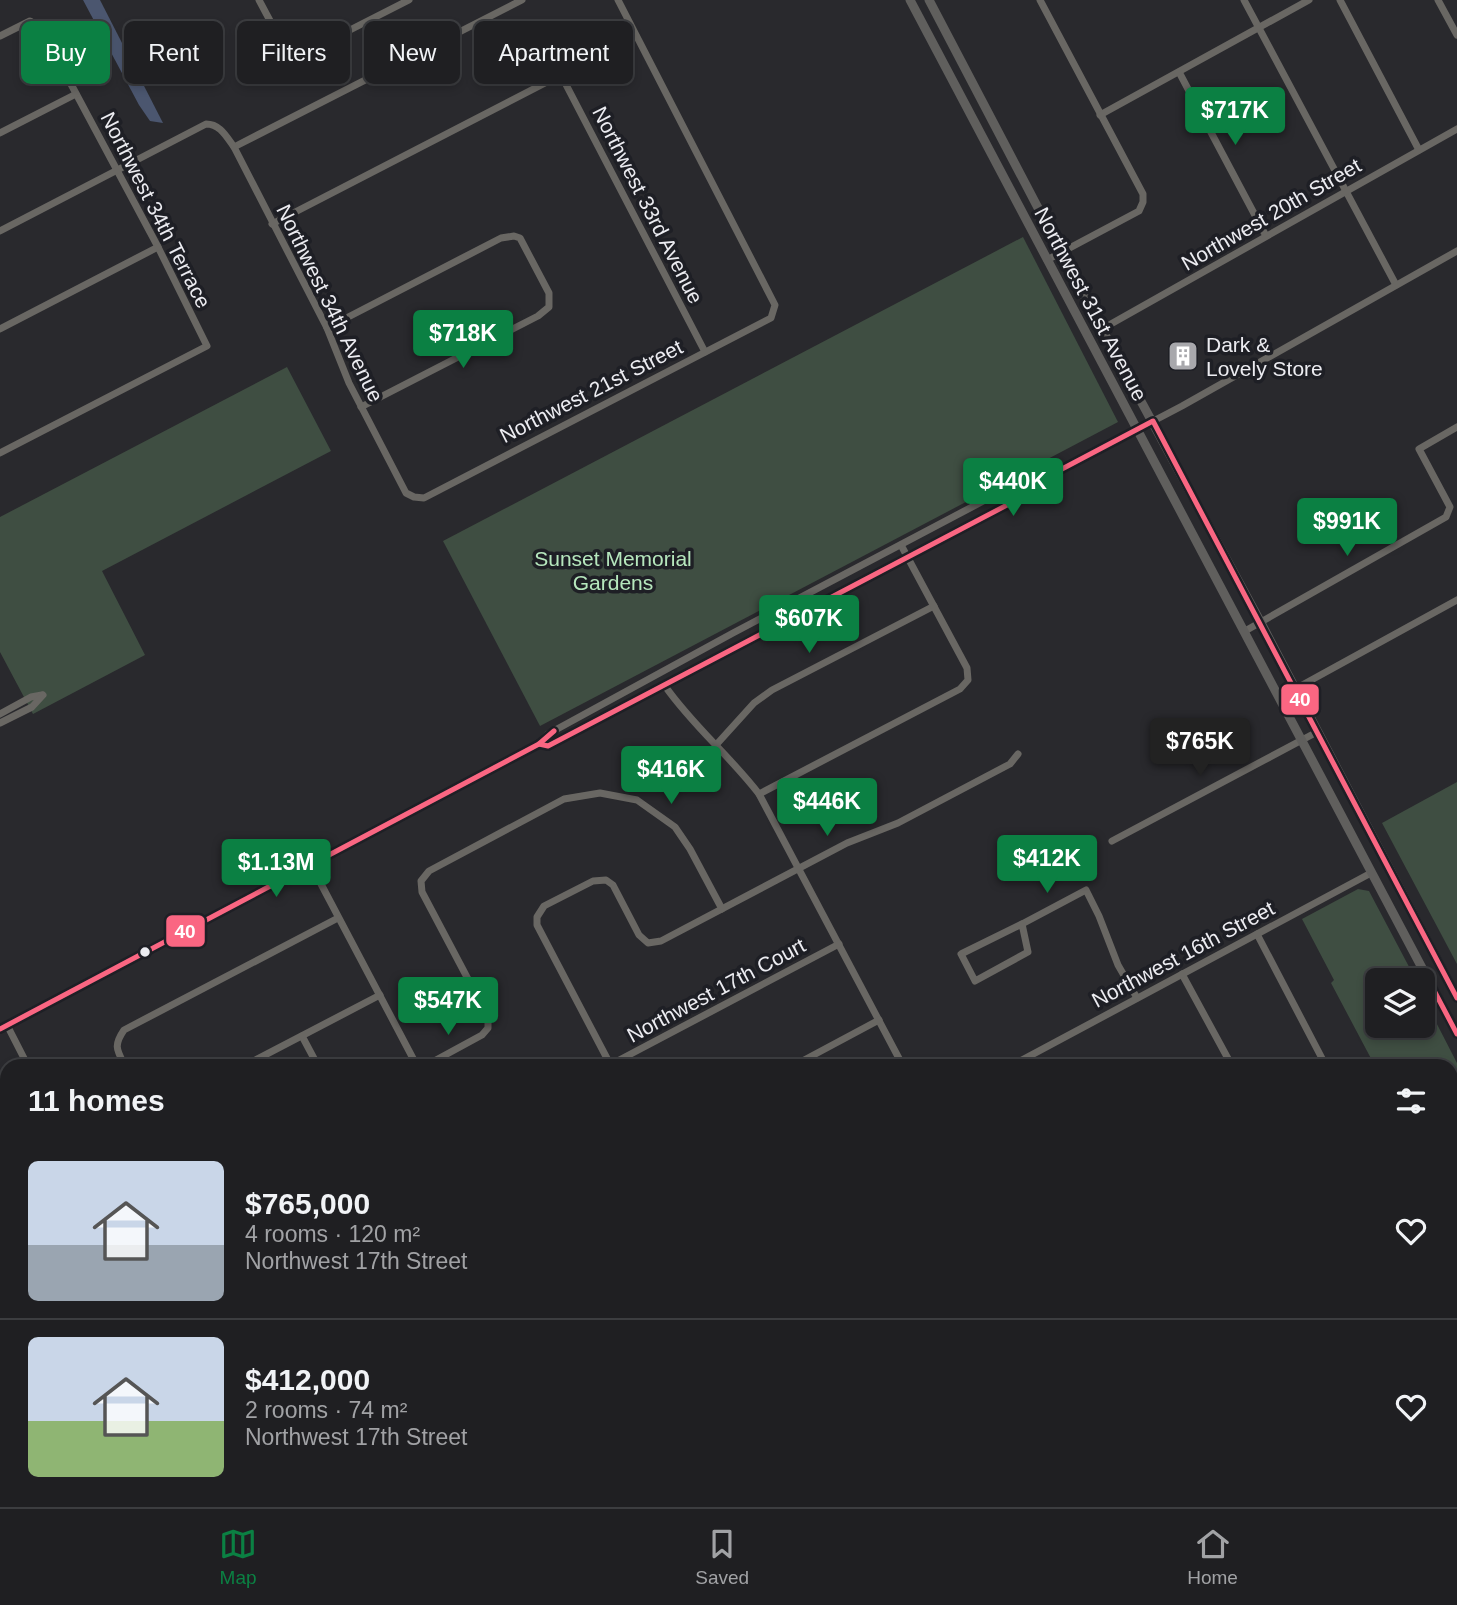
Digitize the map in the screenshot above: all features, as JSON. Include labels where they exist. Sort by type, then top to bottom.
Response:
[{"type":"main road","name":"Northwest 31st Avenue","points":[[910,0],[1457,1034]]},
{"type":"main road","name":"Northwest 31st Avenue","points":[[929,0],[1261,623],[1457,998]]},
{"type":"main road","points":[[1371,873],[1387,876],[1395,883]]},
{"type":"street","points":[[259,0],[291,60],[409,0]]},
{"type":"street","points":[[233,147],[522,0]]},
{"type":"street","points":[[618,0],[636,36],[633,38]]},
{"type":"street","points":[[1040,0],[1143,194],[1139,211],[1047,260]]},
{"type":"street","points":[[1244,0],[1396,285]]},
{"type":"street","points":[[1100,115],[1309,0]]},
{"type":"street","points":[[1340,0],[1419,150]]},
{"type":"street","points":[[1438,0],[1457,35]]},
{"type":"street","name":"Northwest 34th Terrace","points":[[0,36],[30,21],[41,28],[158,247],[207,346],[0,453]]},
{"type":"street","name":"Northwest 21st Street","points":[[414,497],[424,498],[771,318],[775,305],[636,36]]},
{"type":"street","points":[[1179,72],[1266,236]]},
{"type":"street","points":[[272,225],[544,84]]},
{"type":"street","name":"Northwest 33rd Avenue","points":[[566,84],[705,352]]},
{"type":"street","points":[[0,133],[76,94]]},
{"type":"street","name":"Northwest 34th Avenue","points":[[117,170],[205,124],[214,124],[223,131],[327,328],[361,407],[406,493],[414,497]]},
{"type":"street","name":"Northwest 20th Street","points":[[1102,329],[1457,129]]},
{"type":"street","points":[[0,231],[117,170]]},
{"type":"street","points":[[327,328],[501,238],[520,238],[549,293],[549,307],[538,316],[361,407]]},
{"type":"street","points":[[0,329],[158,247]]},
{"type":"street","points":[[538,744],[548,746],[666,686],[1028,494],[1043,479],[1139,429],[1457,251]]},
{"type":"street","points":[[1245,631],[1446,517],[1450,507],[1419,449],[1457,427]]},
{"type":"street","points":[[24,1059],[4,1027],[538,744],[548,734],[619,694],[901,545],[1023,481],[1043,479]]},
{"type":"street","points":[[759,794],[960,689],[968,680],[967,668],[901,545]]},
{"type":"street","points":[[1295,689],[1457,600]]},
{"type":"street","points":[[716,746],[754,703],[772,690],[934,607]]},
{"type":"street","points":[[666,686],[683,711],[759,794],[899,1059]]},
{"type":"street","points":[[0,714],[31,697],[43,695],[32,707],[0,723]]},
{"type":"street","points":[[1112,841],[1317,732]]},
{"type":"street","points":[[607,1059],[537,925],[537,917],[544,906],[593,881],[606,880],[613,886],[639,936],[648,943],[661,941],[847,843],[898,822],[1010,764],[1018,754]]},
{"type":"street","points":[[438,1059],[482,1035],[488,1028],[488,1017],[422,892],[421,881],[429,871],[564,799],[600,793],[637,800],[662,817],[675,827],[690,849],[722,909]]},
{"type":"street","points":[[311,865],[412,1059]]},
{"type":"street","name":"Northwest 16th Street","points":[[1024,1059],[1371,873]]},
{"type":"street","points":[[1021,924],[1028,951],[975,981],[961,954],[1086,890],[1118,965],[1137,998]]},
{"type":"street","points":[[121,1059],[116,1049],[117,1040],[124,1030],[338,918]]},
{"type":"street","points":[[1257,934],[1322,1059]]},
{"type":"street","name":"Northwest 17th Court","points":[[621,1059],[839,944]]},
{"type":"street","points":[[1182,974],[1227,1059]]},
{"type":"street","points":[[258,1059],[380,995]]},
{"type":"street","points":[[806,1059],[879,1020]]},
{"type":"street","points":[[302,1036],[314,1059]]},
{"type":"green space","name":"Sunset Memorial Gardens","points":[[1023,237],[1118,422],[540,726],[443,541]]},
{"type":"green space","points":[[287,367],[331,451],[102,571],[145,655],[33,714],[0,652],[0,517]]},
{"type":"green space","points":[[1457,782],[1457,964],[1382,823]]},
{"type":"green space","points":[[1358,889],[1369,891],[1410,968],[1365,968],[1365,1038],[1435,1038],[1435,1020],[1455,1059],[1371,1059],[1331,983],[1334,980],[1302,919]]},
{"type":"water","points":[[83,0],[100,0],[124,47],[124,77],[110,51],[110,21],[94,21]]},
{"type":"water","points":[[128,84],[143,84],[163,123],[150,121]]},
{"type":"transit line","name":"40","points":[[539,744],[548,746],[1028,494],[1043,479],[1153,421],[1457,998]]},
{"type":"transit line","name":"40","points":[[0,1029],[539,744],[554,731]]},
{"type":"transit line","name":"40","points":[[1435,992],[1457,1034]]},
{"type":"place","name":"Dark & Lovely Store","points":[[1183,356]]}]
